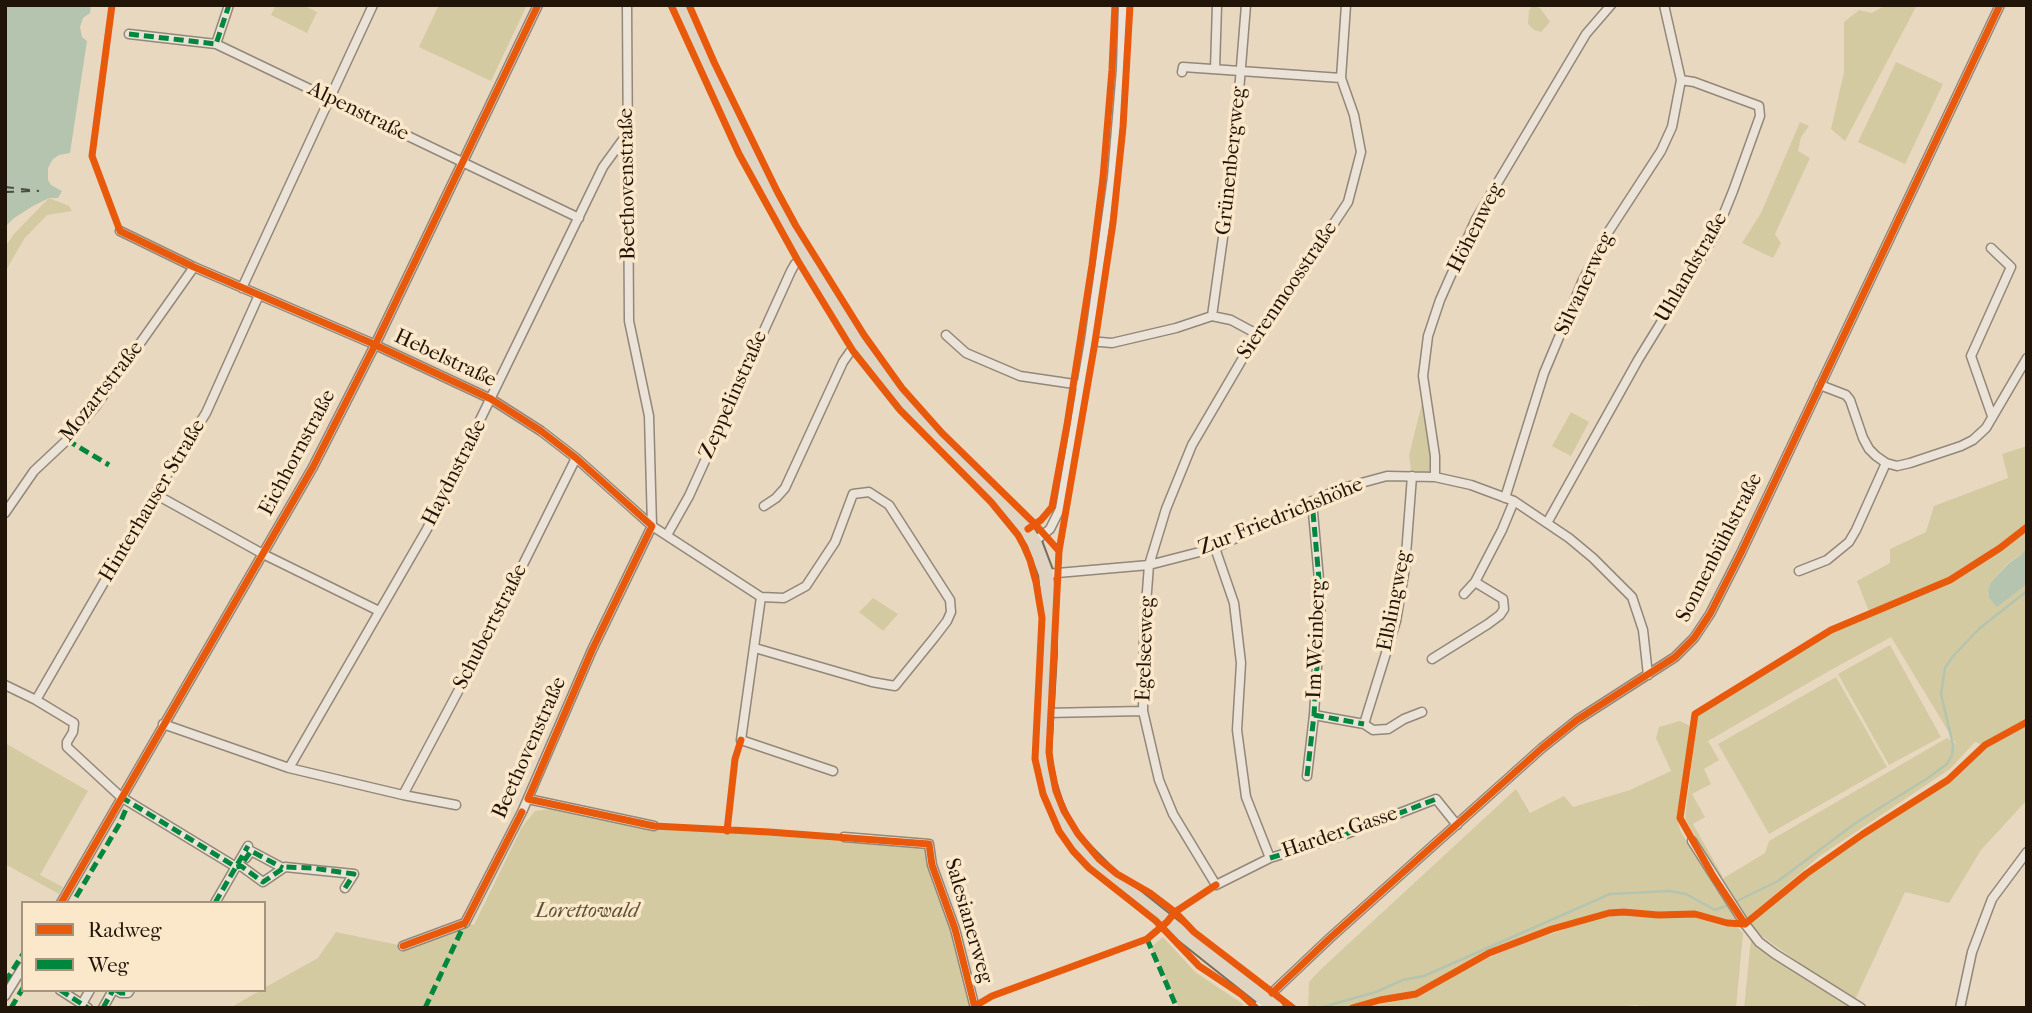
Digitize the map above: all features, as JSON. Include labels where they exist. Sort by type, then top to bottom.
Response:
[{"type":"main road","points":[[679,5],[766,190],[860,347],[896,394],[1023,524],[1034,542],[1046,574],[1049,604],[1043,756],[1055,804],[1077,843],[1112,878],[1266,1005]]},
{"type":"street","points":[[216,44],[229,5]]},
{"type":"street","points":[[242,288],[373,5]]},
{"type":"street","name":"Eichhornstraße","points":[[62,901],[313,467],[375,345],[538,5]]},
{"type":"street","name":"Beethovenstraße","points":[[403,946],[465,923],[528,799],[593,650],[652,526],[649,416],[629,321],[627,5]]},
{"type":"street","points":[[1034,542],[1050,529],[1060,509],[1089,341],[1112,177],[1123,5]]},
{"type":"street","points":[[1215,69],[1217,5]]},
{"type":"street","name":"Grünenbergweg","points":[[1212,316],[1233,166],[1246,5]]},
{"type":"street","name":"Sierenmoosstraße","points":[[1149,565],[1166,509],[1192,445],[1257,334],[1310,261],[1348,202],[1362,152],[1354,116],[1341,78],[1346,5]]},
{"type":"street","name":"Höhenweg","points":[[1435,477],[1434,444],[1423,376],[1428,336],[1440,300],[1476,219],[1586,34],[1611,5]]},
{"type":"street","points":[[1664,5],[1681,80]]},
{"type":"street","name":"Sonnenbühlstraße","points":[[1266,1005],[1331,937],[1542,748],[1577,720],[1675,657],[1694,638],[1710,614],[1741,553],[2000,5]]},
{"type":"street","name":"Alpenstraße","points":[[129,34],[216,44],[579,218]]},
{"type":"street","points":[[1182,72],[1183,67],[1341,78]]},
{"type":"street","name":"Uhlandstraße","points":[[1547,523],[1637,360],[1716,233],[1760,116],[1759,106],[1704,85],[1681,80]]},
{"type":"street","name":"Silvanerweg","points":[[1505,498],[1544,373],[1578,291],[1607,234],[1667,139],[1681,80]]},
{"type":"street","name":"Haydnstraße","points":[[289,768],[427,529],[603,167],[627,134]]},
{"type":"street","name":"Hebelstraße","points":[[121,230],[194,267],[375,345],[491,399],[541,431],[576,458],[652,526],[761,597]]},
{"type":"street","points":[[1991,248],[2011,267],[1971,356],[1992,416]]},
{"type":"street","name":"Zeppelinstraße","points":[[667,535],[688,496],[791,271],[795,264],[805,257]]},
{"type":"street","name":"Mozartstraße","points":[[5,513],[34,471],[67,440],[95,407],[194,267]]},
{"type":"street","name":"Hinterhauser Straße","points":[[36,700],[155,494],[206,413],[259,296]]},
{"type":"street","points":[[1089,341],[1112,343],[1176,328],[1212,316],[1231,320],[1257,334]]},
{"type":"street","points":[[946,335],[966,353],[1020,376],[1081,385]]},
{"type":"street","points":[[764,506],[785,488],[843,362],[850,352],[860,347]]},
{"type":"street","points":[[1819,385],[1846,395],[1869,449],[1886,463],[1897,466],[1973,440],[1986,428],[2027,358]]},
{"type":"street","name":"Schubertstraße","points":[[403,795],[488,635],[576,458]]},
{"type":"street","points":[[1799,571],[1827,560],[1849,542],[1886,463]]},
{"type":"street","name":"Elblingweg","points":[[1364,724],[1396,621],[1405,568],[1412,476]]},
{"type":"street","name":"Zur Friedrichshöhe","points":[[1046,574],[1149,565],[1215,548],[1339,489],[1387,477],[1435,477],[1471,485],[1514,501],[1593,558],[1632,597],[1643,630],[1648,675]]},
{"type":"street","points":[[755,648],[872,682],[895,686],[926,649],[951,612],[950,600],[889,505],[869,492],[853,494],[835,542],[806,586],[784,597],[761,597],[741,740],[834,771]]},
{"type":"street","points":[[155,494],[263,554],[379,611]]},
{"type":"street","name":"Im Weinberg","points":[[1307,776],[1321,602],[1312,501]]},
{"type":"street","points":[[1464,594],[1475,582],[1514,501]]},
{"type":"street","points":[[1215,548],[1234,603],[1237,627],[1241,663],[1237,730],[1246,797],[1270,858]]},
{"type":"street","name":"Egelseeweg","points":[[1149,565],[1144,631],[1143,711],[1159,780],[1172,814],[1216,885]]},
{"type":"street","points":[[1432,659],[1488,624],[1504,609],[1503,599],[1475,582]]},
{"type":"street","points":[[5,685],[74,723],[67,747],[121,796],[263,882],[282,868]]},
{"type":"street","points":[[1046,713],[1143,711]]},
{"type":"street","points":[[1314,715],[1364,724],[1373,730],[1388,729],[1422,712]]},
{"type":"street","points":[[163,724],[289,768],[456,805]]},
{"type":"street","points":[[528,799],[654,827]]},
{"type":"street","name":"Harder Gasse","points":[[1216,885],[1270,858],[1338,837],[1436,799],[1457,825]]},
{"type":"street","name":"Salesianerweg","points":[[844,837],[929,845],[932,865],[955,929],[975,1008]]},
{"type":"street","points":[[1692,841],[1759,942],[1861,1008]]},
{"type":"street","points":[[238,867],[248,846]]},
{"type":"street","points":[[216,901],[251,851],[282,868],[312,868],[354,874],[345,888]]},
{"type":"street","points":[[1960,1008],[1972,953],[1992,899],[2027,852]]},
{"type":"street","points":[[5,996],[21,971]]},
{"type":"street","points":[[63,992],[85,1006]]},
{"type":"street","points":[[103,1008],[114,992]]},
{"type":"green space","points":[[276,5],[303,5],[317,12],[307,33],[271,15]]},
{"type":"green space","points":[[439,5],[527,5],[491,81],[419,47]]},
{"type":"green space","points":[[1886,5],[1917,5],[1845,141],[1831,129],[1844,72],[1844,22],[1859,10],[1872,13]]},
{"type":"green space","points":[[1532,6],[1540,8],[1550,22],[1541,32],[1528,24]]},
{"type":"green space","points":[[1896,62],[1943,84],[1905,164],[1858,142]]},
{"type":"green space","points":[[1800,122],[1809,126],[1801,137],[1798,151],[1810,158],[1775,234],[1781,243],[1773,258],[1742,243],[1761,213]]},
{"type":"green space","points":[[49,198],[69,206],[72,211],[47,215],[24,239],[5,272],[5,247]]},
{"type":"green space","points":[[1425,391],[1434,476],[1412,476],[1409,455]]},
{"type":"green space","points":[[1571,412],[1589,422],[1571,456],[1552,446]]},
{"type":"green space","points":[[2027,446],[2027,547],[2021,555],[2008,563],[1991,582],[1988,590],[1989,598],[1997,606],[2027,584],[2027,800],[1981,850],[1949,903],[1905,892],[1854,1002],[1745,924],[1806,874],[1948,780],[1984,745],[1975,742],[1950,769],[1820,856],[1746,919],[1722,879],[1765,853],[1769,841],[1947,738],[1956,744],[1891,637],[1829,671],[1708,741],[1719,760],[1704,769],[1711,784],[1692,794],[1705,817],[1693,824],[1723,877],[1718,878],[1685,818],[1698,713],[1831,630],[1870,614],[1857,581],[1890,563],[1890,549],[1926,532],[1934,506],[2008,478],[2002,454]]},
{"type":"green space","points":[[873,598],[898,614],[883,631],[859,612]]},
{"type":"green space","points":[[1890,645],[1941,737],[1889,765],[1838,674]]},
{"type":"green space","points":[[1836,677],[1887,767],[1769,834],[1718,744]]},
{"type":"green space","points":[[1680,721],[1690,726],[1677,818],[1681,832],[1737,917],[1735,921],[1695,911],[1658,912],[1624,908],[1609,910],[1551,926],[1487,950],[1415,991],[1379,997],[1344,1008],[1308,1008],[1309,982],[1319,971],[1516,789],[1530,813],[1564,796],[1573,807],[1630,790],[1671,771],[1656,738],[1659,727]]},
{"type":"green space","points":[[5,743],[88,791],[40,875],[63,887],[59,894],[5,864]]},
{"type":"green space","name":"Lorettowald","points":[[549,809],[654,826],[929,844],[975,1008],[230,1008],[258,992],[266,992],[266,987],[318,958],[336,932],[403,946],[465,923],[474,925],[522,827],[535,811]]},
{"type":"green space","points":[[1624,915],[1694,917],[1726,927],[1737,927],[1743,933],[1736,1008],[1662,1008],[1635,1005],[1613,1008],[1362,1008],[1417,997],[1475,964],[1523,943],[1593,920]]},
{"type":"green space","points":[[1163,937],[1195,972],[1243,1004],[1242,1008],[1179,1008],[1151,947]]},
{"type":"green space","points":[[1751,939],[1764,952],[1851,1008],[1744,1008]]},
{"type":"shaded area","points":[[5,5],[91,5],[90,13],[83,18],[80,27],[82,37],[87,41],[70,153],[53,159],[48,168],[51,185],[62,191],[58,198],[49,198],[33,206],[5,227]]},
{"type":"shaded area","points":[[2027,547],[2027,584],[1997,607],[1989,598],[1991,582]]},
{"type":"waterway","points":[[1735,902],[1778,881],[1857,822],[1947,764],[1953,745],[1941,694],[1945,668],[1980,628],[2027,591]]},
{"type":"waterway","points":[[1319,1008],[1376,992],[1403,980],[1424,976],[1610,894],[1669,891],[1686,894],[1715,910],[1729,905]]},
{"type":"ferry route","points":[[5,187],[39,191]]},
{"type":"ferry route","points":[[5,192],[31,191]]},
{"type":"marked path","points":[[129,34],[216,44],[229,5]]},
{"type":"marked path","points":[[67,440],[109,465]]},
{"type":"marked path","points":[[1307,776],[1321,602],[1312,501]]},
{"type":"marked path","points":[[1314,715],[1364,724]]},
{"type":"marked path","points":[[121,797],[236,867],[241,866],[263,882],[285,867],[312,868],[354,874],[345,888]]},
{"type":"marked path","points":[[1270,858],[1338,837],[1436,799]]},
{"type":"marked path","points":[[76,897],[120,823],[125,806]]},
{"type":"marked path","points":[[216,901],[248,846]]},
{"type":"marked path","points":[[244,861],[251,851],[283,868]]},
{"type":"marked path","points":[[425,1008],[465,923]]},
{"type":"marked path","points":[[1147,939],[1177,1008]]},
{"type":"marked path","points":[[5,982],[21,957]]},
{"type":"marked path","points":[[11,1008],[21,991]]},
{"type":"marked path","points":[[63,992],[88,1008]]},
{"type":"marked path","points":[[103,1008],[112,992]]},
{"type":"marked path","points":[[119,992],[129,992]]},
{"type":"cycle path","points":[[112,5],[92,156],[120,231],[194,267],[369,342],[491,399],[541,431],[576,458],[652,526],[592,650],[528,799],[654,826],[929,844],[932,865],[955,929],[975,1008]]},
{"type":"cycle path","points":[[62,901],[313,467],[375,345],[538,5]]},
{"type":"cycle path","points":[[671,5],[739,154],[798,261],[853,351],[900,410],[991,502],[1024,546],[1036,582],[1042,618],[1035,759],[1043,794],[1059,831],[1089,868],[1156,921],[1199,966],[1241,994],[1256,1008]]},
{"type":"cycle path","points":[[689,5],[777,191],[864,335],[902,388],[942,433],[1059,551]]},
{"type":"cycle path","points":[[1028,529],[1041,520],[1052,507],[1067,425],[1103,178],[1115,5]]},
{"type":"cycle path","points":[[1130,5],[1123,127],[1113,223],[1059,551],[1049,752],[1051,766],[1056,791],[1064,811],[1078,834],[1099,859],[1175,912],[1194,932],[1293,1008]]},
{"type":"cycle path","points":[[1272,993],[1542,748],[1577,720],[1675,657],[1694,638],[1710,614],[1741,553],[2000,5]]},
{"type":"cycle path","points":[[1745,924],[1713,876],[1680,818],[1695,714],[1831,630],[1950,580],[2027,527]]},
{"type":"cycle path","points":[[1352,1008],[1416,994],[1489,953],[1552,929],[1609,913],[1695,914],[1727,923],[1745,924],[1806,874],[1948,780],[1985,745],[2027,722]]},
{"type":"cycle path","points":[[727,831],[735,759],[741,740]]},
{"type":"cycle path","points":[[403,946],[465,923],[522,812]]},
{"type":"cycle path","points":[[975,1006],[992,996],[1147,939],[1175,912],[1216,885]]}]
